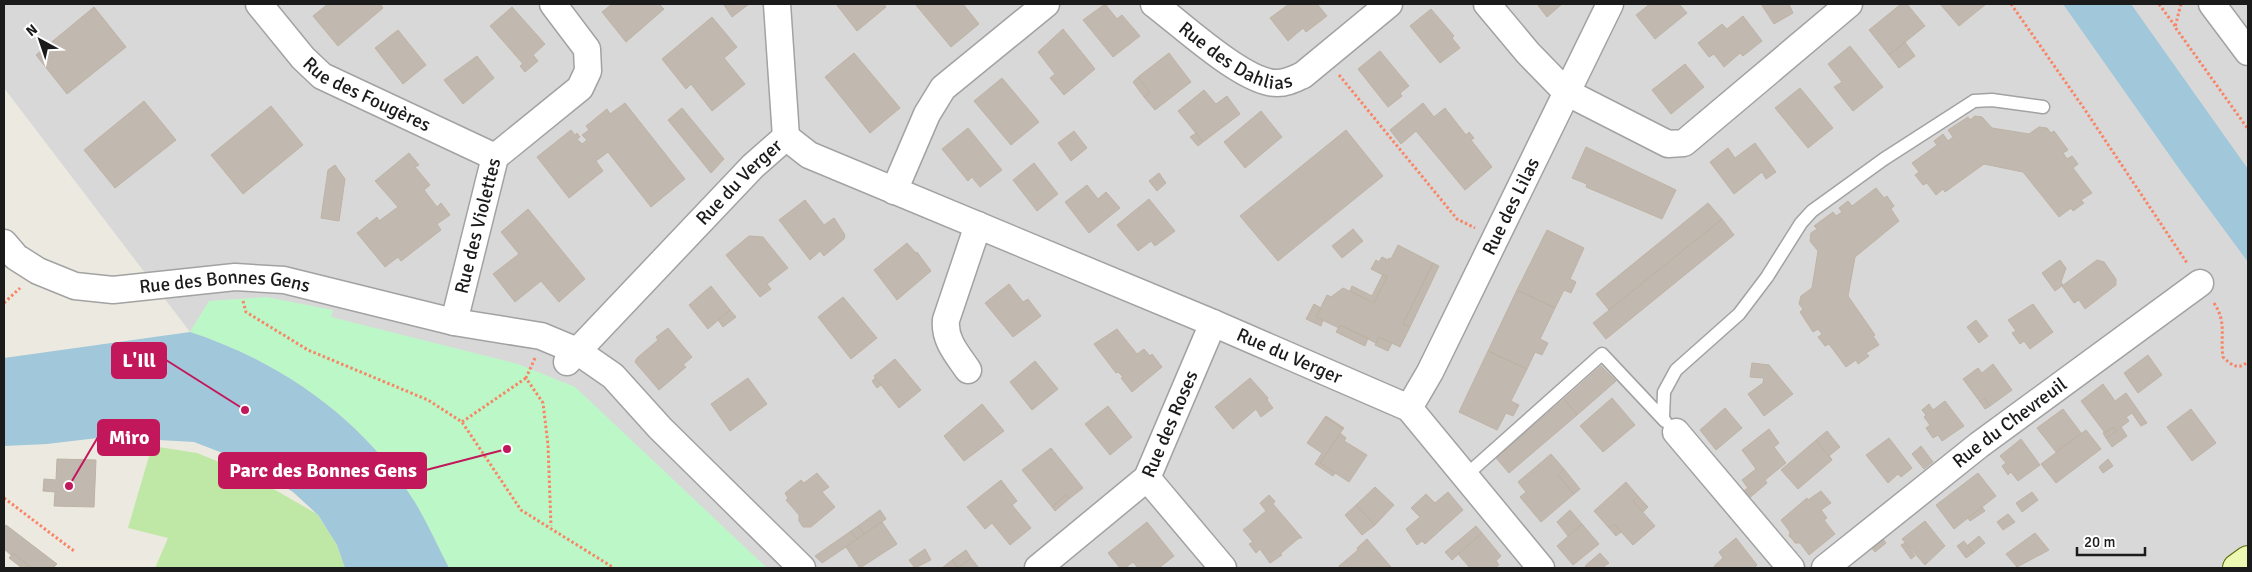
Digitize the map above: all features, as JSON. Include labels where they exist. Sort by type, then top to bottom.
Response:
[{"type":"main road","points":[[2237,568],[2248,560]]},
{"type":"street","name":"Rue des Fougères","points":[[260,4],[303,58],[322,76],[496,157]]},
{"type":"street","name":"Rue des Violettes","points":[[454,322],[496,157],[580,88],[588,70],[587,50],[553,4]]},
{"type":"street","points":[[777,4],[786,137]]},
{"type":"street","points":[[894,191],[927,114],[944,88],[1046,4]]},
{"type":"street","name":"Rue des Dahlias","points":[[1154,4],[1238,69],[1264,82],[1277,84],[1289,82],[1303,75],[1389,4]]},
{"type":"street","points":[[1487,4],[1528,53],[1566,92],[1668,144],[1684,143],[1849,4]]},
{"type":"street","name":"Rue des Lilas","points":[[1409,408],[1430,372],[1610,4]]},
{"type":"street","points":[[2212,4],[2248,52]]},
{"type":"street","name":"Rue du Verger","points":[[572,356],[753,166],[786,137],[809,154],[894,191],[1213,323],[1409,408],[1541,568]]},
{"type":"street","points":[[968,370],[948,340],[945,330],[946,320],[978,225]]},
{"type":"street","name":"Rue des Bonnes Gens","points":[[4,243],[16,257],[38,271],[74,286],[113,290],[235,277],[284,280],[454,322],[541,336],[572,356],[660,428],[802,568]]},
{"type":"street","name":"Rue du Chevreuil","points":[[1825,568],[1972,450],[2200,283]]},
{"type":"street","name":"Rue des Bonnes Gens","points":[[454,322],[537,352],[572,356]]},
{"type":"street","name":"Rue des Roses","points":[[1038,568],[1147,478],[1213,323]]},
{"type":"street","points":[[1669,425],[1791,568]]},
{"type":"street","points":[[1147,478],[1223,568]]},
{"type":"lane","points":[[1669,425],[1664,392],[1676,370],[1739,314],[1767,277],[1801,223],[1812,211],[1884,159],[1974,101],[1992,100],[2043,106]]},
{"type":"lane","points":[[1464,477],[1602,354],[1669,425]]},
{"type":"path","points":[[2011,4],[2083,106],[2220,313],[2224,333],[2223,357],[2231,365],[2238,367],[2244,366],[2248,361]]},
{"type":"path","points":[[2159,4],[2248,129]]},
{"type":"path","points":[[2175,27],[2181,4]]},
{"type":"path","points":[[1324,58],[1457,219],[1495,238]]},
{"type":"path","points":[[235,277],[246,312],[308,350],[428,400],[462,422],[521,510],[614,568]]},
{"type":"path","points":[[462,422],[526,378],[537,352]]},
{"type":"path","points":[[526,378],[543,403],[548,444],[551,527]]},
{"type":"path","points":[[4,498],[74,551]]},
{"type":"shaded area","points":[[4,4],[2248,4],[2248,568],[449,568],[416,504],[222,343],[190,332],[4,88]]},
{"type":"green space","points":[[266,297],[333,310],[331,317],[518,364],[575,387],[767,568],[449,568],[416,504],[395,474],[372,446],[346,421],[318,398],[257,360],[190,332],[209,301]]},
{"type":"green space","points":[[152,446],[197,453],[244,472],[317,514],[337,545],[345,568],[155,568],[168,538],[128,528]]},
{"type":"water","points":[[2063,4],[2131,4],[2248,169],[2248,262],[2180,170]]},
{"type":"water","points":[[190,332],[257,360],[318,398],[346,421],[372,446],[395,474],[416,504],[449,568],[345,568],[337,545],[318,515],[293,492],[246,462],[194,442],[106,437],[47,444],[4,446],[4,358]]},
{"type":"building","points":[[328,4],[380,4],[383,8],[338,46],[313,16]]},
{"type":"building","points":[[612,4],[659,4],[664,9],[626,42],[602,12]]},
{"type":"building","points":[[749,4],[732,17],[724,5]]},
{"type":"building","points":[[836,4],[884,4],[886,7],[857,31]]},
{"type":"building","points":[[915,4],[963,4],[979,24],[951,47]]},
{"type":"building","points":[[1105,4],[1117,19],[1122,15],[1140,36],[1113,57],[1083,20]]},
{"type":"building","points":[[1289,4],[1317,4],[1327,16],[1306,32],[1303,28],[1288,41],[1270,18]]},
{"type":"building","points":[[1537,4],[1562,4],[1547,17]]},
{"type":"building","points":[[1650,4],[1679,4],[1687,13],[1655,39],[1636,15]]},
{"type":"building","points":[[1761,4],[1789,4],[1793,13],[1774,24]]},
{"type":"building","points":[[1901,4],[1907,4],[1925,26],[1889,55],[1869,30]]},
{"type":"building","points":[[1940,4],[1986,4],[1959,26]]},
{"type":"building","points":[[94,7],[126,47],[67,94],[36,55]]},
{"type":"building","points":[[512,7],[545,44],[533,55],[538,61],[525,72],[520,66],[523,64],[490,26]]},
{"type":"building","points":[[1431,9],[1454,36],[1452,38],[1460,48],[1440,63],[1410,26]]},
{"type":"building","points":[[1743,16],[1762,41],[1743,56],[1740,53],[1724,67],[1714,54],[1709,57],[1698,43],[1722,24],[1727,29]]},
{"type":"building","points":[[712,17],[737,47],[724,58],[745,84],[712,111],[691,84],[686,89],[662,59]]},
{"type":"building","points":[[1063,29],[1095,69],[1064,95],[1050,78],[1055,74],[1038,52]]},
{"type":"building","points":[[398,30],[426,65],[403,84],[375,48]]},
{"type":"building","points":[[1905,42],[1915,56],[1899,68],[1889,55]]},
{"type":"building","points":[[1850,46],[1883,87],[1853,111],[1834,87],[1842,82],[1828,64]]},
{"type":"building","points":[[1380,51],[1409,86],[1400,93],[1402,96],[1388,107],[1358,69]]},
{"type":"building","points":[[854,53],[900,108],[870,133],[825,77]]},
{"type":"building","points":[[1169,53],[1191,82],[1155,110],[1144,97],[1150,93],[1138,77]]},
{"type":"building","points":[[477,56],[494,78],[463,104],[444,80]]},
{"type":"building","points":[[1685,64],[1704,87],[1671,114],[1652,90]]},
{"type":"building","points":[[1138,77],[1150,93],[1144,97],[1133,82]]},
{"type":"building","points":[[1002,78],[1039,122],[1011,145],[974,101]]},
{"type":"building","points":[[1800,88],[1833,128],[1808,148],[1775,108]]},
{"type":"building","points":[[1204,90],[1216,104],[1227,96],[1240,114],[1203,142],[1178,111]]},
{"type":"building","points":[[144,101],[176,140],[115,188],[84,150]]},
{"type":"building","points":[[625,103],[685,179],[651,207],[608,152],[596,161],[603,171],[569,198],[537,157],[571,130],[575,135],[577,133],[580,137],[577,139],[582,144],[587,140],[582,135],[589,130],[586,126],[607,109],[610,114]]},
{"type":"building","points":[[1423,103],[1434,117],[1445,108],[1466,135],[1469,132],[1474,138],[1471,140],[1492,167],[1465,190],[1416,131],[1401,144],[1390,130]]},
{"type":"building","points":[[271,106],[303,145],[243,194],[211,155]]},
{"type":"building","points":[[682,108],[724,159],[711,173],[668,120]]},
{"type":"building","points":[[1261,111],[1282,137],[1245,168],[1224,142]]},
{"type":"building","points":[[1975,116],[1982,117],[1992,128],[2029,134],[2039,127],[2047,128],[2051,133],[2054,131],[2068,150],[2063,153],[2067,159],[2072,156],[2078,164],[2073,168],[2092,193],[2081,200],[2084,203],[2073,211],[2071,208],[2059,217],[2023,172],[1984,164],[1945,192],[1943,189],[1936,195],[1927,183],[1923,185],[1915,175],[1919,172],[1912,163],[1937,145],[1934,141],[1943,134],[1948,141],[1953,137],[1948,130],[1968,117],[1970,120]]},
{"type":"building","points":[[968,128],[1002,170],[980,187],[972,177],[968,181],[942,149]]},
{"type":"building","points":[[1346,130],[1383,176],[1278,261],[1240,216]]},
{"type":"building","points":[[1074,131],[1087,148],[1071,161],[1058,143]]},
{"type":"building","points":[[1196,133],[1203,142],[1198,146],[1190,137]]},
{"type":"building","points":[[1755,143],[1776,172],[1766,179],[1762,172],[1734,194],[1710,162],[1728,148],[1735,158]]},
{"type":"building","points":[[1586,147],[1676,190],[1662,219],[1586,187],[1587,184],[1572,178]]},
{"type":"building","points":[[409,153],[419,165],[415,167],[430,185],[424,190],[437,207],[441,203],[450,215],[437,224],[441,230],[401,261],[398,257],[385,267],[357,233],[377,217],[379,221],[398,207],[375,181]]},
{"type":"building","points":[[1034,163],[1058,194],[1037,211],[1013,180]]},
{"type":"building","points":[[335,165],[345,179],[339,221],[321,218],[328,170]]},
{"type":"building","points":[[1159,173],[1166,183],[1157,191],[1149,181]]},
{"type":"building","points":[[1087,185],[1098,199],[1106,192],[1120,208],[1089,233],[1065,202]]},
{"type":"building","points":[[1876,188],[1884,198],[1887,196],[1894,206],[1891,209],[1899,221],[1855,257],[1848,296],[1875,335],[1873,336],[1879,345],[1866,353],[1869,356],[1858,364],[1856,360],[1846,367],[1829,344],[1825,346],[1818,337],[1822,334],[1818,329],[1813,332],[1800,312],[1803,309],[1799,304],[1801,296],[1812,288],[1818,251],[1810,241],[1811,233],[1817,229],[1814,226],[1833,212],[1836,216],[1842,212],[1839,208],[1848,201],[1852,206]]},
{"type":"building","points":[[1149,199],[1175,231],[1155,246],[1151,241],[1138,251],[1117,225]]},
{"type":"building","points":[[805,200],[824,225],[834,218],[845,235],[844,239],[824,256],[820,251],[810,260],[779,220]]},
{"type":"building","points":[[1708,203],[1722,219],[1609,310],[1596,294]]},
{"type":"building","points":[[528,209],[585,279],[559,302],[541,281],[515,302],[493,274],[519,254],[501,232]]},
{"type":"building","points":[[1722,219],[1734,235],[1606,339],[1593,323]]},
{"type":"building","points":[[1353,229],[1363,241],[1342,258],[1332,246]]},
{"type":"building","points":[[1547,230],[1584,248],[1570,279],[1576,282],[1571,293],[1564,290],[1555,308],[1517,290]]},
{"type":"building","points":[[749,236],[763,237],[788,268],[767,284],[771,289],[760,297],[726,255]]},
{"type":"building","points":[[907,243],[917,252],[931,271],[897,300],[874,270]]},
{"type":"building","points":[[1398,245],[1433,263],[1403,324],[1410,327],[1400,347],[1379,337],[1376,343],[1340,325],[1339,328],[1316,317],[1327,295],[1331,297],[1343,288],[1374,303],[1387,277],[1371,269],[1376,260],[1379,262],[1382,257],[1388,260],[1389,258],[1391,259]]},
{"type":"building","points":[[2060,260],[2066,268],[2061,282],[2063,285],[2055,291],[2042,273]]},
{"type":"building","points":[[2097,260],[2104,262],[2116,279],[2116,285],[2085,309],[2079,300],[2074,303],[2062,286]]},
{"type":"building","points":[[1433,263],[1439,266],[1410,327],[1403,324]]},
{"type":"building","points":[[1383,274],[1387,277],[1374,303],[1350,291],[1352,286],[1372,296]]},
{"type":"building","points":[[1009,284],[1023,302],[1028,299],[1041,316],[1013,337],[985,303]]},
{"type":"building","points":[[711,286],[730,310],[708,329],[689,305]]},
{"type":"building","points":[[1517,290],[1555,308],[1540,339],[1548,343],[1542,355],[1535,352],[1527,369],[1488,351]]},
{"type":"building","points":[[843,297],[877,338],[851,359],[818,317]]},
{"type":"building","points":[[1314,304],[1321,308],[1316,317],[1323,320],[1321,326],[1306,319]]},
{"type":"building","points":[[2033,304],[2053,332],[2030,349],[2024,341],[2020,344],[2012,333],[2016,331],[2008,320]]},
{"type":"building","points":[[730,310],[736,317],[723,327],[718,320]]},
{"type":"building","points":[[1976,320],[1988,336],[1979,343],[1967,327]]},
{"type":"building","points":[[1340,325],[1368,338],[1365,346],[1336,332]]},
{"type":"building","points":[[668,328],[692,357],[683,365],[686,367],[659,390],[635,362],[637,358],[658,340],[656,337]]},
{"type":"building","points":[[1117,329],[1137,354],[1144,349],[1150,356],[1152,354],[1162,367],[1132,392],[1121,378],[1123,377],[1118,372],[1116,373],[1094,344]]},
{"type":"building","points":[[1379,337],[1392,343],[1388,351],[1375,345]]},
{"type":"building","points":[[1488,351],[1527,369],[1511,401],[1519,405],[1513,416],[1506,413],[1497,430],[1459,412]]},
{"type":"building","points":[[2148,355],[2162,375],[2138,393],[2124,373]]},
{"type":"building","points":[[895,359],[921,390],[899,408],[874,376]]},
{"type":"building","points":[[1035,361],[1058,389],[1032,410],[1010,382]]},
{"type":"building","points":[[1752,363],[1769,365],[1793,394],[1764,416],[1748,394],[1763,383],[1764,378],[1750,377]]},
{"type":"building","points":[[1993,364],[2012,390],[1990,406],[1984,398],[1980,402],[1963,379],[1978,368],[1982,373]]},
{"type":"building","points":[[1601,366],[1616,381],[1577,415],[1564,399]]},
{"type":"building","points":[[748,378],[767,404],[730,431],[711,404]]},
{"type":"building","points":[[875,378],[881,385],[877,388],[872,381]]},
{"type":"building","points":[[1250,378],[1268,398],[1267,400],[1273,408],[1261,417],[1256,409],[1233,429],[1215,407]]},
{"type":"building","points":[[2103,384],[2115,401],[2126,393],[2147,423],[2141,426],[2132,413],[2126,417],[2129,421],[2121,427],[2127,436],[2112,447],[2106,438],[2117,431],[2114,427],[2105,433],[2081,401]]},
{"type":"building","points":[[1612,398],[1635,425],[1603,452],[1580,426]]},
{"type":"building","points":[[1984,398],[1990,406],[1985,409],[1980,402]]},
{"type":"building","points":[[1564,399],[1577,415],[1509,473],[1496,458]]},
{"type":"building","points":[[1945,401],[1964,426],[1942,441],[1938,435],[1933,438],[1926,428],[1930,425],[1924,417],[1926,415],[1922,410],[1929,404],[1933,410]]},
{"type":"building","points":[[982,404],[1004,431],[964,461],[944,436]]},
{"type":"building","points":[[1108,406],[1132,437],[1110,455],[1085,424]]},
{"type":"building","points":[[1725,408],[1742,428],[1716,450],[1700,430]]},
{"type":"building","points":[[2063,409],[2081,433],[2056,452],[2037,428]]},
{"type":"building","points":[[2191,409],[2216,443],[2192,461],[2167,427]]},
{"type":"building","points":[[1326,416],[1344,428],[1325,417]]},
{"type":"building","points":[[1325,417],[1343,429],[1320,463],[1335,473],[1333,476],[1315,464],[1322,453],[1307,443]]},
{"type":"building","points":[[2114,427],[2117,431],[2106,438],[2103,433]]},
{"type":"building","points":[[1769,429],[1779,443],[1774,447],[1786,463],[1765,480],[1767,483],[1747,500],[1742,492],[1748,488],[1742,480],[1756,469],[1742,450]]},
{"type":"building","points":[[2086,430],[2101,449],[2056,483],[2041,464]]},
{"type":"building","points":[[1827,431],[1840,447],[1829,456],[1832,460],[1816,440]]},
{"type":"building","points":[[1340,433],[1346,438],[1344,441],[1367,455],[1349,482],[1320,463]]},
{"type":"building","points":[[1889,438],[1912,468],[1901,477],[1898,474],[1888,483],[1866,455]]},
{"type":"building","points":[[2021,439],[2040,465],[2018,481],[2011,472],[2008,475],[2002,466],[2006,463],[2000,456]]},
{"type":"building","points":[[1816,440],[1832,460],[1798,489],[1781,470]]},
{"type":"building","points":[[1921,446],[1933,462],[1924,469],[1912,454]]},
{"type":"building","points":[[1051,448],[1083,488],[1069,499],[1066,495],[1052,507],[1022,470]]},
{"type":"building","points":[[1551,454],[1564,469],[1558,475],[1574,494],[1541,522],[1520,497],[1526,492],[1518,482]]},
{"type":"building","points":[[57,459],[96,460],[94,507],[54,506],[55,492],[43,491],[44,479],[56,480]]},
{"type":"building","points":[[2108,459],[2113,466],[2103,473],[2099,467]]},
{"type":"building","points":[[1564,469],[1580,489],[1574,494],[1558,475]]},
{"type":"building","points":[[817,473],[829,487],[822,492],[835,507],[811,527],[803,527],[799,521],[799,515],[786,500],[788,498],[785,493],[801,480],[804,483]]},
{"type":"building","points":[[1978,473],[1996,496],[1954,529],[1936,505]]},
{"type":"building","points":[[1001,480],[1017,501],[1012,505],[1031,528],[1010,545],[992,523],[985,529],[967,507]]},
{"type":"building","points":[[1626,482],[1638,496],[1633,501],[1655,526],[1633,545],[1614,524],[1609,528],[1594,511]]},
{"type":"building","points":[[1375,487],[1394,505],[1375,525],[1356,505]]},
{"type":"building","points":[[1821,491],[1831,503],[1821,510],[1827,518],[1824,520],[1835,534],[1809,555],[1800,543],[1795,543],[1789,536],[1790,532],[1781,520],[1807,498],[1808,500]]},
{"type":"building","points":[[1448,492],[1463,510],[1425,544],[1422,541],[1417,545],[1406,529],[1420,517],[1411,508],[1426,494],[1435,503]]},
{"type":"building","points":[[2032,492],[2038,500],[2022,512],[2016,503]]},
{"type":"building","points":[[1066,495],[1069,499],[1055,511],[1052,507]]},
{"type":"building","points":[[1269,495],[1275,501],[1273,504],[1302,538],[1299,538],[1280,554],[1282,555],[1270,563],[1260,549],[1256,553],[1249,544],[1253,542],[1243,530],[1266,511],[1260,503]]},
{"type":"building","points":[[1638,496],[1648,507],[1643,512],[1633,501]]},
{"type":"building","points":[[1356,505],[1375,525],[1362,535],[1345,515]]},
{"type":"building","points":[[1982,507],[1985,511],[1970,521],[1968,518]]},
{"type":"building","points":[[880,510],[886,519],[864,534],[858,526]]},
{"type":"building","points":[[1570,510],[1582,524],[1568,536],[1557,522]]},
{"type":"building","points":[[2008,514],[2015,522],[2003,530],[1997,522]]},
{"type":"building","points":[[1925,521],[1945,546],[1925,565],[1902,539]]},
{"type":"building","points":[[882,522],[897,544],[860,568],[846,547]]},
{"type":"building","points":[[1147,522],[1174,556],[1159,568],[1138,568],[1133,562],[1125,568],[1120,568],[1108,553]]},
{"type":"building","points":[[1582,524],[1599,544],[1573,565],[1557,546]]},
{"type":"building","points":[[1614,524],[1621,532],[1616,536],[1609,528]]},
{"type":"building","points":[[6,525],[57,564],[53,568],[32,568],[13,553],[11,555],[4,549],[4,528]]},
{"type":"building","points":[[858,526],[864,534],[857,539],[851,531]]},
{"type":"building","points":[[1476,526],[1482,533],[1452,560],[1445,552]]},
{"type":"building","points":[[851,531],[857,539],[846,547],[822,563],[815,556]]},
{"type":"building","points":[[1482,533],[1501,556],[1496,561],[1499,565],[1494,568],[1470,568],[1458,554]]},
{"type":"building","points":[[2035,533],[2049,550],[2017,567],[2006,554]]},
{"type":"building","points":[[1979,536],[1985,543],[1973,553],[1968,545]]},
{"type":"building","points":[[1736,538],[1757,565],[1754,568],[1716,568],[1714,566],[1723,558],[1719,552]]},
{"type":"building","points":[[1367,539],[1391,567],[1340,568],[1339,566],[1358,550],[1357,548]]},
{"type":"building","points":[[1883,539],[1886,543],[1875,552],[1872,548]]},
{"type":"building","points":[[1964,541],[1973,553],[1966,558],[1957,546]]},
{"type":"building","points":[[1905,543],[1915,556],[1911,559],[1901,545]]},
{"type":"building","points":[[925,549],[931,560],[915,568],[909,560]]},
{"type":"building","points":[[966,550],[971,558],[958,568],[952,560]]},
{"type":"building","points":[[13,553],[32,568],[22,568],[9,558]]},
{"type":"building","points":[[1600,553],[1609,563],[1602,568],[1587,568],[1585,566]]},
{"type":"building","points":[[971,558],[979,568],[958,568]]},
{"type":"building","points":[[952,560],[958,568],[942,568]]},
{"type":"place","name":"L'Ill","points":[[245,410]]},
{"type":"place","name":"Parc des Bonnes Gens","points":[[507,449]]},
{"type":"place","name":"Miro","points":[[69,486]]}]
